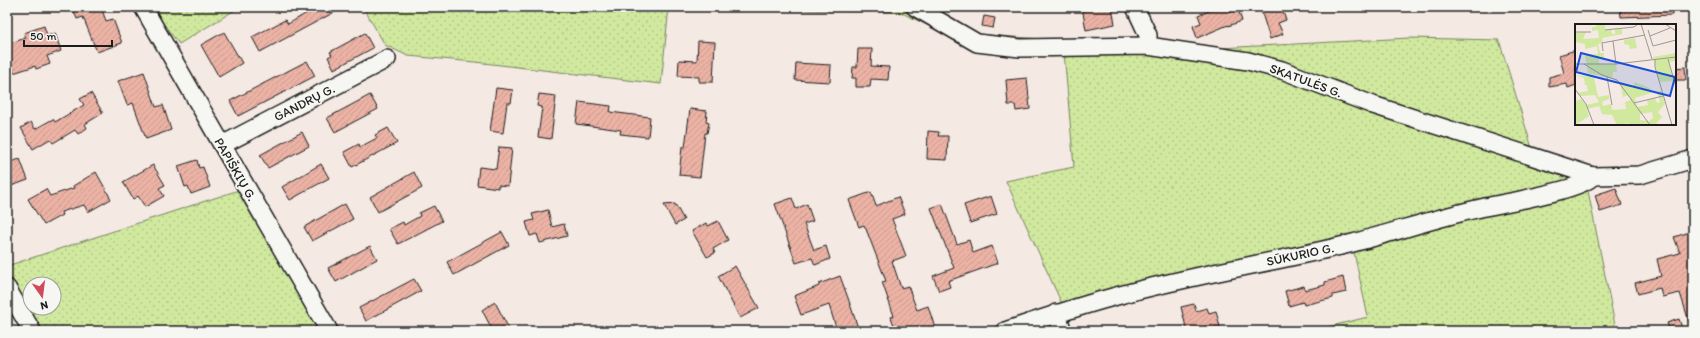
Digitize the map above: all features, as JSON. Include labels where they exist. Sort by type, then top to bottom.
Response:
[{"type":"street","name":"PAPIŠKIŲ G.","points":[[143,7],[329,331]]},
{"type":"street","name":"SKATULĖS G.","points":[[915,7],[977,43],[1020,48],[1148,46],[1248,61],[1282,70],[1373,105],[1593,176],[1640,175],[1693,159]]},
{"type":"street","points":[[1135,7],[1148,35],[1148,46]]},
{"type":"street","name":"GANDRŲ G.","points":[[222,145],[387,59]]},
{"type":"street","name":"SŪKURIO G.","points":[[1005,331],[1056,313],[1114,296],[1350,243],[1442,217],[1560,190],[1584,183],[1593,176]]},
{"type":"street","points":[[7,288],[32,331]]},
{"type":"street","points":[[1056,313],[1063,331]]},
{"type":"green space","points":[[154,7],[240,7],[179,44],[165,26]]},
{"type":"green space","points":[[363,7],[669,7],[661,84],[475,62],[408,56],[385,45]]},
{"type":"green space","points":[[669,7],[927,7],[970,34],[1072,41],[1163,51],[1410,38],[1499,40],[1532,148],[1583,166],[1615,325],[1599,331],[1311,331],[1368,317],[1350,234],[1062,304],[1006,181],[1074,167],[1064,52],[977,49],[900,12]]},
{"type":"green space","points":[[239,190],[322,331],[40,331],[31,316],[62,316],[62,276],[22,276],[22,300],[7,274],[7,266]]},
{"type":"building","points":[[72,7],[108,7],[108,9],[102,10],[106,21],[113,19],[122,43],[97,52],[83,17],[77,19]]},
{"type":"building","points":[[304,7],[344,7],[260,52],[252,37],[285,20],[288,24],[307,13]]},
{"type":"building","points":[[1082,7],[1112,7],[1115,24],[1086,30]]},
{"type":"building","points":[[1220,7],[1227,7],[1229,13],[1238,9],[1242,21],[1228,25],[1197,38],[1193,26],[1201,23],[1198,15]]},
{"type":"building","points":[[1260,7],[1281,7],[1286,20],[1278,23],[1283,34],[1270,39]]},
{"type":"building","points":[[1620,7],[1671,7],[1672,15],[1621,17]]},
{"type":"building","points":[[984,16],[995,18],[993,28],[982,26]]},
{"type":"building","points":[[44,26],[47,35],[55,33],[61,51],[47,56],[50,64],[36,69],[35,66],[7,75],[7,44],[26,38],[24,33]]},
{"type":"building","points":[[224,32],[242,63],[219,77],[201,45]]},
{"type":"building","points":[[365,33],[373,48],[334,69],[328,57],[332,55],[330,52]]},
{"type":"building","points":[[698,41],[715,42],[713,82],[699,82],[699,77],[678,76],[679,60],[697,61]]},
{"type":"building","points":[[858,49],[872,49],[871,66],[889,67],[888,80],[871,79],[870,87],[856,87],[856,78],[852,78],[853,67],[857,67]]},
{"type":"building","points":[[1575,50],[1575,85],[1568,88],[1567,84],[1549,87],[1549,77],[1564,73],[1559,55]]},
{"type":"building","points":[[307,61],[315,76],[238,116],[230,101]]},
{"type":"building","points":[[796,63],[831,65],[830,82],[795,80]]},
{"type":"building","points":[[1685,67],[1686,80],[1676,80],[1676,68]]},
{"type":"building","points":[[144,72],[156,107],[163,105],[171,130],[146,139],[133,103],[127,105],[118,81]]},
{"type":"building","points":[[1027,78],[1030,109],[1016,111],[1015,105],[1008,105],[1006,80]]},
{"type":"building","points":[[496,88],[513,90],[511,103],[507,103],[503,133],[490,131]]},
{"type":"building","points":[[91,93],[103,113],[85,124],[87,128],[78,134],[75,130],[53,143],[50,139],[33,149],[21,128],[31,122],[35,129],[53,119],[55,122],[84,105],[80,99]]},
{"type":"building","points":[[539,94],[556,96],[551,139],[538,137],[542,107],[537,106]]},
{"type":"building","points":[[370,95],[378,109],[335,132],[327,118]]},
{"type":"building","points":[[579,102],[611,106],[610,112],[650,117],[648,137],[620,134],[621,130],[576,124]]},
{"type":"building","points":[[690,109],[707,111],[706,122],[709,123],[707,133],[705,133],[700,177],[679,175],[682,147],[685,147]]},
{"type":"building","points":[[388,128],[397,143],[352,167],[344,152],[359,144],[360,147],[377,138],[375,135]]},
{"type":"building","points":[[928,131],[939,132],[938,136],[948,136],[947,160],[927,159]]},
{"type":"building","points":[[302,132],[309,146],[268,168],[260,155]]},
{"type":"building","points":[[499,147],[512,148],[508,186],[498,185],[498,188],[477,185],[479,167],[496,169]]},
{"type":"building","points":[[20,159],[28,180],[11,186],[7,175],[7,163]]},
{"type":"building","points":[[197,160],[199,168],[203,167],[210,187],[191,194],[188,186],[185,187],[178,166]]},
{"type":"building","points":[[321,164],[329,178],[290,200],[282,187]]},
{"type":"building","points":[[153,165],[165,185],[159,188],[164,196],[145,207],[138,196],[133,199],[123,182]]},
{"type":"building","points":[[96,172],[111,199],[88,212],[84,205],[61,212],[62,215],[44,225],[28,199],[46,189],[50,196],[74,188],[73,186]]},
{"type":"building","points":[[414,172],[422,188],[378,212],[370,197]]},
{"type":"building","points":[[1616,188],[1622,205],[1600,212],[1595,195]]},
{"type":"building","points":[[871,192],[876,206],[898,197],[905,214],[892,219],[906,256],[892,261],[901,288],[908,286],[917,310],[928,306],[935,328],[927,331],[908,331],[907,328],[896,331],[891,317],[894,316],[882,282],[886,281],[866,229],[864,225],[859,227],[849,200]]},
{"type":"building","points":[[991,196],[997,214],[970,223],[964,205]]},
{"type":"building","points":[[792,198],[796,209],[807,204],[813,221],[804,224],[814,250],[826,246],[830,259],[815,265],[812,258],[796,263],[775,204]]},
{"type":"building","points":[[345,204],[353,219],[312,241],[304,227]]},
{"type":"building","points":[[675,204],[684,220],[675,225],[664,205]]},
{"type":"building","points":[[942,204],[957,244],[969,240],[973,253],[992,246],[998,263],[948,281],[950,287],[939,291],[933,276],[954,268],[931,208]]},
{"type":"building","points":[[434,206],[442,221],[398,244],[389,229],[403,222],[404,225],[420,216],[419,213]]},
{"type":"building","points":[[548,210],[552,227],[564,224],[567,236],[540,243],[537,234],[530,236],[526,222],[534,220],[532,214]]},
{"type":"building","points":[[718,221],[728,240],[713,249],[715,253],[707,257],[692,231],[706,223],[708,226]]},
{"type":"building","points":[[1693,231],[1693,328],[1691,328],[1680,293],[1662,297],[1660,288],[1638,294],[1635,283],[1661,276],[1657,259],[1680,253],[1674,237]]},
{"type":"building","points":[[502,232],[509,245],[454,275],[447,262]]},
{"type":"building","points":[[370,246],[377,259],[336,282],[328,268]]},
{"type":"building","points":[[735,266],[759,308],[740,318],[718,276]]},
{"type":"building","points":[[840,276],[859,331],[837,331],[829,305],[801,315],[794,296]]},
{"type":"building","points":[[1343,277],[1346,292],[1333,295],[1333,298],[1304,305],[1303,302],[1289,306],[1285,291],[1304,286],[1305,290],[1325,285],[1325,282]]},
{"type":"building","points":[[414,279],[421,291],[366,321],[359,308]]},
{"type":"building","points":[[495,302],[510,331],[493,331],[482,310]]},
{"type":"building","points":[[1194,304],[1196,311],[1207,308],[1209,313],[1216,311],[1220,327],[1211,329],[1212,331],[1187,331],[1181,307]]},
{"type":"building","points":[[1679,319],[1683,331],[1670,331],[1667,323]]}]
